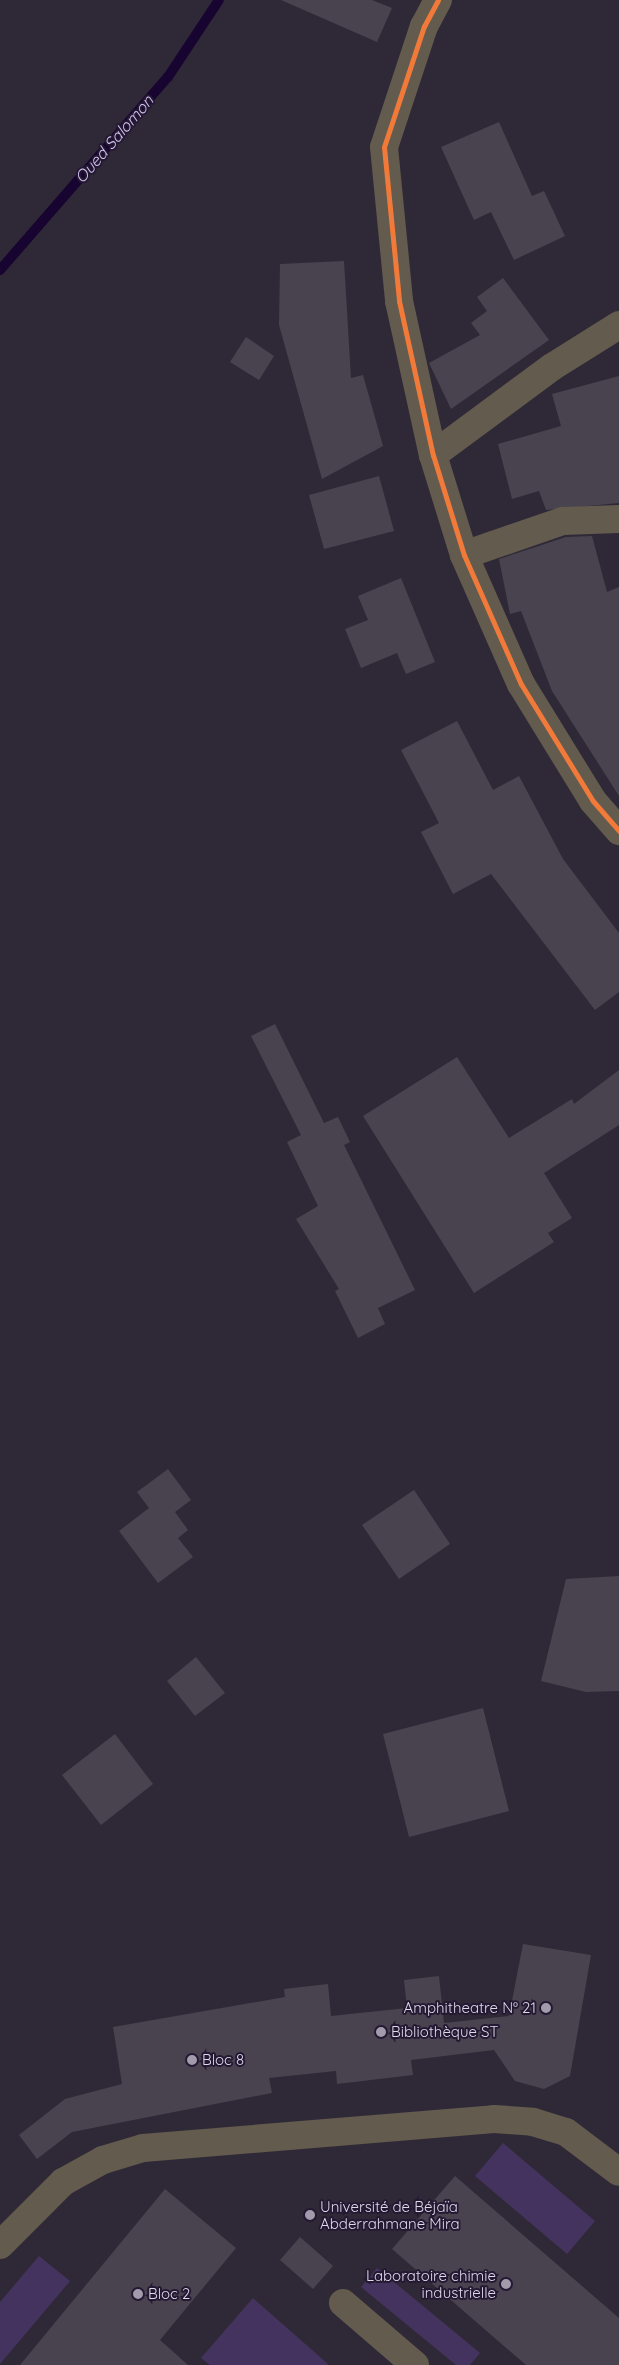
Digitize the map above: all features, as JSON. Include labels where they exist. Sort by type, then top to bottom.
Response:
[{"type":"street","points":[[438,0],[424,26],[384,147],[399,301],[432,455],[464,555],[521,684],[593,801],[619,831]]},
{"type":"street","points":[[432,455],[552,367],[619,325]]},
{"type":"street","points":[[464,555],[563,521],[619,519]]},
{"type":"street","points":[[0,2245],[63,2182],[103,2160],[143,2148],[494,2119],[533,2122],[566,2132],[619,2172]]},
{"type":"street","points":[[343,2303],[415,2365]]},
{"type":"shaded area","points":[[503,2143],[595,2221],[567,2254],[475,2176]]},
{"type":"shaded area","points":[[39,2256],[70,2281],[0,2364],[0,2302]]},
{"type":"shaded area","points":[[377,2268],[480,2353],[470,2365],[456,2365],[361,2287]]},
{"type":"shaded area","points":[[253,2298],[328,2364],[210,2365],[201,2358]]},
{"type":"building","points":[[281,0],[372,0],[392,8],[377,42]]},
{"type":"building","points":[[499,122],[532,196],[544,191],[565,236],[514,260],[491,212],[474,220],[441,147]]},
{"type":"building","points":[[344,261],[351,378],[363,375],[383,446],[322,479],[279,325],[280,264]]},
{"type":"building","points":[[503,278],[549,340],[451,409],[429,363],[480,335],[471,323],[487,311],[477,297]]},
{"type":"building","points":[[246,337],[274,356],[259,380],[230,362]]},
{"type":"building","points":[[619,376],[619,503],[546,510],[539,491],[512,499],[498,444],[561,426],[552,394]]},
{"type":"building","points":[[379,476],[394,531],[324,549],[309,495]]},
{"type":"building","points":[[592,536],[607,592],[619,587],[619,796],[552,691],[521,611],[510,614],[499,559],[566,537]]},
{"type":"building","points":[[401,578],[435,662],[406,674],[397,653],[361,668],[345,629],[368,620],[358,596]]},
{"type":"building","points":[[457,721],[493,790],[519,776],[563,859],[619,933],[619,992],[595,1010],[491,874],[453,894],[421,832],[439,823],[401,750]]},
{"type":"building","points":[[275,1024],[324,1123],[338,1117],[350,1142],[344,1145],[415,1290],[378,1308],[385,1324],[358,1338],[335,1291],[339,1289],[296,1219],[318,1206],[287,1142],[301,1135],[251,1036]]},
{"type":"building","points":[[457,1057],[509,1138],[572,1099],[574,1104],[619,1070],[619,1125],[544,1173],[572,1218],[548,1233],[554,1242],[474,1293],[363,1116]]},
{"type":"building","points":[[168,1469],[191,1500],[175,1512],[188,1530],[178,1538],[193,1557],[158,1583],[119,1531],[149,1508],[137,1492]]},
{"type":"building","points":[[414,1490],[450,1544],[399,1579],[362,1525]]},
{"type":"building","points":[[619,1576],[619,1691],[586,1692],[541,1681],[566,1579]]},
{"type":"building","points":[[196,1657],[225,1693],[195,1716],[167,1681]]},
{"type":"building","points":[[483,1708],[509,1811],[409,1837],[383,1734]]},
{"type":"building","points":[[115,1734],[153,1784],[101,1825],[62,1775]]},
{"type":"building","points":[[523,1944],[591,1955],[570,2076],[544,2089],[515,2081],[494,2050],[411,2060],[413,2075],[337,2084],[336,2071],[269,2078],[272,2093],[72,2132],[37,2159],[19,2135],[65,2099],[122,2084],[113,2027],[285,1997],[284,1989],[328,1984],[331,2016],[407,2008],[404,1980],[439,1976],[444,2023],[509,2016]]},
{"type":"building","name":"Laboratoire chimie industrielle","points":[[455,2176],[619,2318],[619,2365],[526,2365],[392,2249]]},
{"type":"building","name":"Bloc 2","points":[[165,2189],[236,2248],[160,2340],[188,2365],[20,2365]]},
{"type":"building","points":[[300,2237],[333,2266],[313,2289],[280,2260]]},
{"type":"waterway","name":"Oued Salomon","points":[[0,270],[168,77],[219,0]]},
{"type":"cycle path","points":[[438,0],[424,26],[384,147],[399,301],[433,455],[464,555],[521,684],[593,801],[619,831]]},
{"type":"place","name":"Amphitheatre N° 21","points":[[546,2008]]},
{"type":"place","name":"Bibliothèque ST","points":[[381,2032]]},
{"type":"place","name":"Bloc 8","points":[[192,2060]]},
{"type":"place","name":"Université de Béjaïa Abderrahmane Mira","points":[[310,2215]]},
{"type":"place","name":"Laboratoire chimie industrielle","points":[[506,2284]]},
{"type":"place","name":"Bloc 2","points":[[138,2294]]}]
